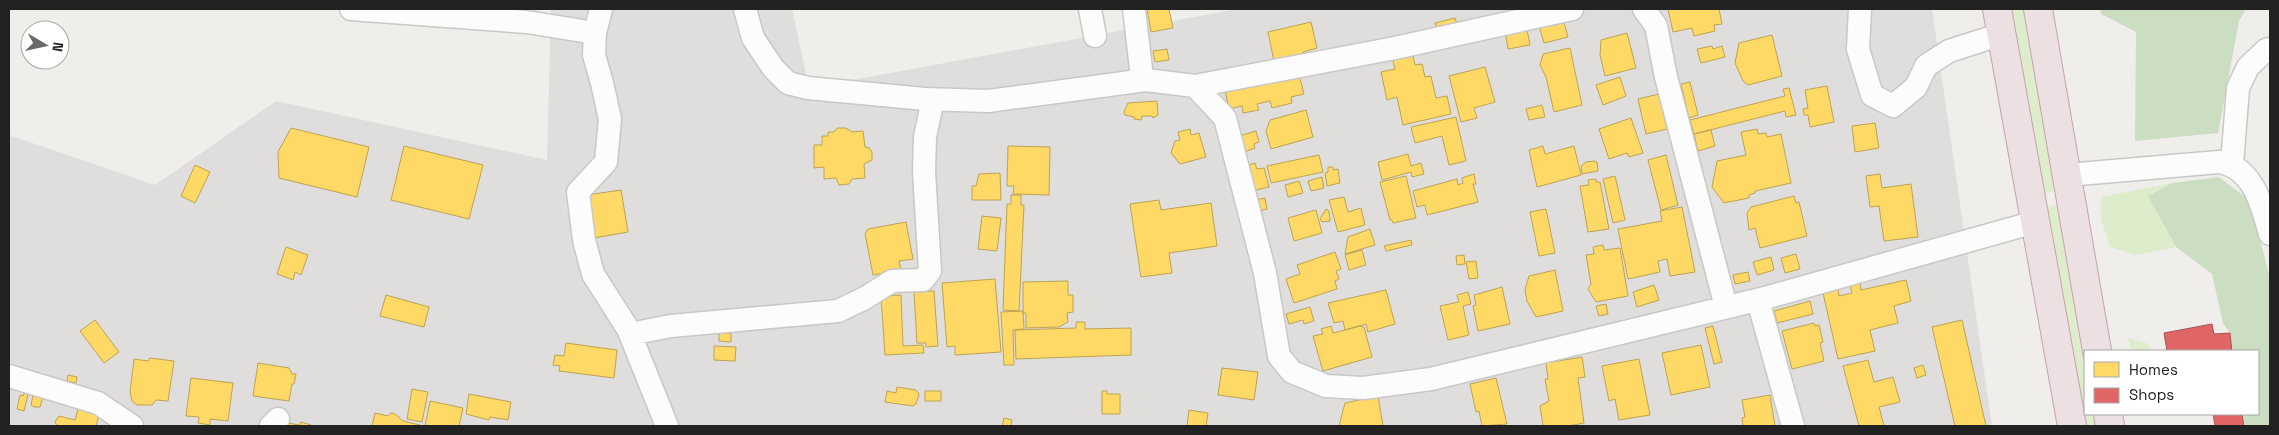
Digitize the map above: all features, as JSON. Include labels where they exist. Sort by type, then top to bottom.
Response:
[{"type":"highway","points":[[2038,9],[2097,350]]},
{"type":"highway","points":[[2000,22],[2072,426]]},
{"type":"street","points":[[352,9],[527,22],[595,33]]},
{"type":"street","points":[[601,9],[595,33],[594,56],[610,119],[606,162],[578,192],[584,240],[593,274],[630,334],[667,426]]},
{"type":"street","points":[[745,9],[753,38],[773,68],[788,83],[808,88],[933,99],[988,101],[1146,80],[1195,86],[1395,48],[1572,9]]},
{"type":"street","points":[[1090,9],[1095,36]]},
{"type":"street","points":[[1134,9],[1141,69]]},
{"type":"street","points":[[1644,9],[1656,26],[1666,77],[1726,307]]},
{"type":"street","points":[[1860,9],[1858,49],[1872,96],[1894,106],[1916,88],[1926,66],[2000,22]]},
{"type":"street","points":[[2232,164],[2238,88],[2248,67],[2266,50],[2270,49]]},
{"type":"street","points":[[1195,86],[1225,118],[1264,273],[1279,356],[1292,372],[1326,386],[1363,388],[1431,379],[1758,300],[2035,222]]},
{"type":"street","points":[[630,334],[671,326],[838,311],[865,298],[892,281],[923,280],[930,271],[924,172],[925,137],[933,99]]},
{"type":"street","points":[[2067,174],[2219,162],[2232,164],[2243,172],[2266,206],[2270,234]]},
{"type":"street","points":[[1758,300],[1793,426]]},
{"type":"street","points":[[9,376],[98,403],[132,426]]},
{"type":"shaded area","points":[[551,9],[792,9],[809,88],[1238,9],[1932,9],[1992,426],[9,426],[9,135],[155,185],[276,101],[547,160]]},
{"type":"green space","points":[[2011,9],[2027,9],[2058,190],[2043,194]]},
{"type":"green space","points":[[2100,9],[2246,9],[2239,21],[2218,133],[2135,141],[2136,32],[2101,14]]},
{"type":"green space","points":[[2219,177],[2250,201],[2270,278],[2270,426],[2245,426],[2243,415],[2259,415],[2259,350],[2233,350],[2230,333],[2223,323],[2212,274],[2176,247],[2148,196],[2172,183]]},
{"type":"green space","points":[[2172,183],[2148,196],[2176,247],[2136,255],[2110,247],[2101,219],[2101,197]]},
{"type":"green space","points":[[2060,204],[2084,354],[2084,415],[2094,415],[2097,426],[2082,426],[2045,208]]},
{"type":"green space","points":[[2128,338],[2149,344],[2150,350],[2131,350]]},
{"type":"building: Homes","points":[[1147,9],[1169,9],[1173,28],[1151,32]]},
{"type":"building: Homes","points":[[1668,9],[1719,9],[1722,24],[1714,25],[1715,31],[1694,36],[1692,28],[1673,32]]},
{"type":"building: Homes","points":[[1455,18],[1458,27],[1438,33],[1435,23]]},
{"type":"building: Homes","points":[[1563,19],[1568,37],[1544,43],[1539,26]]},
{"type":"building: Homes","points":[[1311,22],[1317,48],[1303,52],[1303,54],[1274,61],[1268,32]]},
{"type":"building: Homes","points":[[1526,25],[1530,45],[1508,49],[1505,30]]},
{"type":"building: Homes","points":[[1627,33],[1636,68],[1605,76],[1600,55],[1601,40]]},
{"type":"building: Homes","points":[[1772,35],[1782,76],[1748,85],[1743,81],[1735,63],[1739,43]]},
{"type":"building: Homes","points":[[1712,46],[1713,49],[1722,46],[1725,57],[1701,63],[1697,49]]},
{"type":"building: Homes","points":[[1570,48],[1582,105],[1554,112],[1546,77],[1540,65],[1543,54]]},
{"type":"building: Homes","points":[[1167,49],[1169,60],[1155,62],[1153,51]]},
{"type":"building: Homes","points":[[1412,52],[1415,65],[1422,64],[1425,77],[1431,76],[1436,98],[1447,96],[1451,114],[1403,125],[1397,97],[1387,100],[1381,72],[1395,69],[1392,57]]},
{"type":"building: Homes","points":[[1485,67],[1495,102],[1474,108],[1477,118],[1461,122],[1449,76]]},
{"type":"building: Homes","points":[[1299,75],[1304,94],[1291,97],[1292,103],[1272,108],[1270,101],[1257,104],[1259,110],[1243,113],[1242,106],[1229,109],[1225,90]]},
{"type":"building: Homes","points":[[1620,77],[1626,96],[1603,105],[1596,85]]},
{"type":"building: Homes","points":[[1690,82],[1698,115],[1689,118],[1681,84]]},
{"type":"building: Homes","points":[[1827,86],[1834,122],[1810,127],[1808,115],[1804,115],[1803,109],[1808,108],[1805,90]]},
{"type":"building: Homes","points":[[1789,88],[1796,115],[1786,117],[1785,111],[1694,134],[1690,120],[1785,96],[1783,89]]},
{"type":"building: Homes","points":[[1659,94],[1667,129],[1646,134],[1638,99]]},
{"type":"building: Homes","points":[[1157,101],[1158,115],[1153,118],[1152,116],[1142,116],[1141,120],[1125,115],[1124,112],[1128,103]]},
{"type":"building: Homes","points":[[1542,105],[1545,117],[1529,120],[1526,109]]},
{"type":"building: Homes","points":[[1306,110],[1313,137],[1271,149],[1266,131],[1270,120]]},
{"type":"building: Homes","points":[[1456,117],[1466,161],[1449,165],[1442,136],[1415,143],[1411,127]]},
{"type":"building: Homes","points":[[1631,118],[1643,153],[1629,157],[1627,153],[1609,159],[1599,129]]},
{"type":"building: Homes","points":[[1875,123],[1879,148],[1855,152],[1852,126]]},
{"type":"building: Homes","points":[[291,128],[369,147],[357,197],[279,178],[278,152]]},
{"type":"building: Homes","points":[[837,128],[846,128],[852,132],[863,131],[865,147],[869,148],[872,152],[872,160],[864,164],[865,178],[852,179],[849,184],[839,185],[836,178],[824,179],[824,167],[814,168],[814,145],[822,145],[822,136],[828,136],[828,132],[834,132]]},
{"type":"building: Homes","points":[[1190,129],[1191,135],[1199,133],[1206,157],[1180,164],[1171,153],[1175,141],[1180,140],[1178,132]]},
{"type":"building: Homes","points":[[1757,129],[1758,134],[1766,133],[1767,137],[1781,134],[1791,183],[1755,191],[1755,193],[1749,195],[1749,198],[1724,203],[1712,187],[1717,161],[1746,155],[1741,132]]},
{"type":"building: Homes","points":[[1711,130],[1715,146],[1698,151],[1694,134]]},
{"type":"building: Homes","points":[[1256,131],[1259,142],[1254,144],[1255,148],[1244,152],[1239,136]]},
{"type":"building: Homes","points":[[404,146],[483,165],[469,219],[391,200]]},
{"type":"building: Homes","points":[[1008,146],[1050,147],[1049,195],[1013,194],[1014,186],[1007,186]]},
{"type":"building: Homes","points":[[1543,146],[1545,154],[1574,146],[1581,175],[1537,187],[1529,150]]},
{"type":"building: Homes","points":[[1408,154],[1411,166],[1421,163],[1424,174],[1412,177],[1411,172],[1382,180],[1378,162]]},
{"type":"building: Homes","points":[[1319,155],[1323,172],[1271,183],[1267,166]]},
{"type":"building: Homes","points":[[1666,155],[1678,205],[1661,210],[1648,160]]},
{"type":"building: Homes","points":[[1586,162],[1597,162],[1598,171],[1582,174],[1581,166]]},
{"type":"building: Homes","points":[[1255,163],[1257,169],[1264,168],[1269,187],[1252,191],[1245,166]]},
{"type":"building: Homes","points":[[195,165],[210,172],[195,203],[181,196]]},
{"type":"building: Homes","points":[[1328,167],[1333,167],[1333,170],[1338,169],[1340,183],[1327,186],[1325,173],[1328,172]]},
{"type":"building: Homes","points":[[1000,173],[1001,200],[972,200],[972,186],[976,186],[979,174]]},
{"type":"building: Homes","points":[[1474,174],[1476,184],[1473,184],[1478,202],[1427,215],[1425,205],[1417,207],[1413,191],[1457,179],[1458,185],[1463,183],[1462,178]]},
{"type":"building: Homes","points":[[1880,174],[1882,188],[1911,184],[1918,237],[1884,241],[1879,206],[1870,207],[1866,176]]},
{"type":"building: Homes","points":[[1406,176],[1416,218],[1393,223],[1390,220],[1380,182]]},
{"type":"building: Homes","points":[[1615,176],[1625,220],[1613,223],[1603,179]]},
{"type":"building: Homes","points":[[1322,177],[1324,188],[1311,191],[1308,181]]},
{"type":"building: Homes","points":[[1596,179],[1596,182],[1600,182],[1609,229],[1588,232],[1580,186],[1589,185],[1588,180]]},
{"type":"building: Homes","points":[[1299,181],[1303,193],[1288,197],[1285,185]]},
{"type":"building: Homes","points":[[621,190],[628,232],[594,238],[587,195]]},
{"type":"building: Homes","points":[[1011,195],[1021,195],[1021,205],[1024,205],[1019,311],[1003,310],[1007,204],[1011,204]]},
{"type":"building: Homes","points":[[1794,196],[1796,203],[1799,202],[1807,236],[1760,248],[1755,228],[1749,230],[1747,213],[1751,207]]},
{"type":"building: Homes","points":[[1344,197],[1348,212],[1361,208],[1365,225],[1338,232],[1329,200]]},
{"type":"building: Homes","points":[[1265,198],[1267,209],[1258,211],[1255,200]]},
{"type":"building: Homes","points":[[1159,200],[1161,210],[1211,203],[1217,246],[1169,253],[1172,273],[1141,277],[1130,204]]},
{"type":"building: Homes","points":[[1682,207],[1695,272],[1670,276],[1667,259],[1658,261],[1660,272],[1628,279],[1618,229],[1662,221],[1660,211]]},
{"type":"building: Homes","points":[[1326,209],[1329,211],[1330,221],[1322,222],[1320,219]]},
{"type":"building: Homes","points":[[1546,209],[1555,253],[1539,256],[1530,212]]},
{"type":"building: Homes","points":[[1316,210],[1322,233],[1294,241],[1288,218]]},
{"type":"building: Homes","points":[[982,216],[1001,218],[997,251],[978,249]]},
{"type":"building: Homes","points":[[906,222],[913,259],[899,261],[901,270],[873,275],[865,234],[868,229]]},
{"type":"building: Homes","points":[[1370,229],[1375,245],[1345,254],[1348,237]]},
{"type":"building: Homes","points":[[1411,240],[1412,245],[1386,251],[1384,246]]},
{"type":"building: Homes","points":[[1603,245],[1604,250],[1620,248],[1628,296],[1596,302],[1588,289],[1591,284],[1586,255],[1594,254],[1593,247]]},
{"type":"building: Homes","points":[[286,247],[308,255],[301,275],[295,272],[293,280],[277,274]]},
{"type":"building: Homes","points":[[1362,250],[1366,265],[1349,270],[1345,255]]},
{"type":"building: Homes","points":[[1335,252],[1341,269],[1336,271],[1339,279],[1335,281],[1337,289],[1294,303],[1286,279],[1300,274],[1297,265]]},
{"type":"building: Homes","points":[[1796,254],[1800,269],[1785,273],[1781,258]]},
{"type":"building: Homes","points":[[1464,255],[1465,264],[1457,265],[1456,256]]},
{"type":"building: Homes","points":[[1771,257],[1774,270],[1757,275],[1753,262]]},
{"type":"building: Homes","points":[[1476,261],[1478,278],[1469,279],[1466,262]]},
{"type":"building: Homes","points":[[1555,270],[1563,311],[1536,317],[1527,301],[1525,290],[1529,276]]},
{"type":"building: Homes","points":[[1748,272],[1750,281],[1735,284],[1733,275]]},
{"type":"building: Homes","points":[[995,279],[1001,352],[955,355],[955,346],[947,347],[942,283]]},
{"type":"building: Homes","points":[[1906,280],[1911,301],[1894,306],[1898,323],[1870,330],[1875,351],[1838,359],[1823,293],[1838,289],[1839,296],[1852,293],[1850,285],[1860,283],[1861,290]]},
{"type":"building: Homes","points":[[1068,281],[1068,295],[1073,295],[1073,312],[1067,313],[1068,322],[1059,327],[1026,328],[1026,313],[1023,313],[1023,282]]},
{"type":"building: Homes","points":[[1654,285],[1659,300],[1637,307],[1633,292]]},
{"type":"building: Homes","points":[[1502,287],[1510,324],[1478,331],[1473,306],[1476,305],[1474,295]]},
{"type":"building: Homes","points":[[1386,290],[1395,324],[1368,332],[1366,324],[1345,330],[1343,321],[1334,323],[1328,303]]},
{"type":"building: Homes","points":[[934,291],[938,346],[926,347],[926,343],[917,343],[914,292]]},
{"type":"building: Homes","points":[[1468,292],[1471,304],[1463,306],[1469,335],[1448,340],[1440,306],[1459,302],[1457,295]]},
{"type":"building: Homes","points":[[386,295],[429,307],[424,327],[380,316]]},
{"type":"building: Homes","points":[[901,295],[903,346],[923,345],[924,353],[885,355],[881,296]]},
{"type":"building: Homes","points":[[1810,301],[1813,314],[1777,323],[1774,311]]},
{"type":"building: Homes","points":[[1606,304],[1608,314],[1599,316],[1596,306]]},
{"type":"building: Homes","points":[[1310,307],[1314,321],[1304,324],[1303,320],[1289,324],[1286,314]]},
{"type":"building: Homes","points":[[1023,311],[1024,329],[1013,330],[1014,365],[1004,365],[1001,312]]},
{"type":"building: Homes","points":[[95,320],[119,352],[104,363],[80,331]]},
{"type":"building: Homes","points":[[1962,320],[1986,426],[1955,426],[1932,327]]},
{"type":"building: Homes","points":[[1076,322],[1085,322],[1085,329],[1131,328],[1131,355],[1016,359],[1015,330],[1076,328]]},
{"type":"building: Homes","points":[[1814,323],[1815,326],[1819,325],[1823,342],[1820,343],[1824,361],[1792,369],[1782,331]]},
{"type":"building: Homes","points":[[1331,326],[1333,333],[1360,326],[1364,327],[1372,357],[1323,371],[1313,336],[1323,334],[1321,329]]},
{"type":"building: Homes","points":[[1713,326],[1722,362],[1714,364],[1705,328]]},
{"type":"building: Homes","points":[[719,333],[731,333],[731,342],[719,341]]},
{"type":"building: Homes","points":[[566,343],[617,350],[614,378],[559,371],[560,366],[553,365],[555,355],[564,356]]},
{"type":"building: Homes","points":[[1701,345],[1710,387],[1671,395],[1662,353]]},
{"type":"building: Homes","points":[[714,346],[736,347],[735,361],[714,360]]},
{"type":"building: Homes","points":[[1582,357],[1585,377],[1578,378],[1584,423],[1568,426],[1543,426],[1540,406],[1549,401],[1545,379],[1548,379],[1546,363]]},
{"type":"building: Homes","points":[[150,358],[174,361],[168,401],[156,400],[152,405],[137,405],[132,401],[130,392],[134,359],[148,361]]},
{"type":"building: Homes","points":[[1639,359],[1650,415],[1619,420],[1615,399],[1609,401],[1602,366]]},
{"type":"building: Homes","points":[[1868,360],[1874,382],[1893,377],[1900,402],[1879,407],[1884,426],[1859,426],[1843,366]]},
{"type":"building: Homes","points":[[258,363],[289,368],[292,374],[296,374],[289,401],[253,396]]},
{"type":"building: Homes","points":[[1923,365],[1926,375],[1917,378],[1914,368]]},
{"type":"building: Homes","points":[[1222,368],[1258,372],[1254,400],[1218,395]]},
{"type":"building: Homes","points":[[68,375],[77,377],[76,383],[67,381]]},
{"type":"building: Homes","points":[[191,378],[233,383],[228,421],[210,419],[210,425],[198,423],[199,417],[186,416]]},
{"type":"building: Homes","points":[[1496,378],[1507,424],[1482,426],[1479,411],[1476,412],[1470,384]]},
{"type":"building: Homes","points":[[897,387],[916,390],[919,394],[916,404],[913,406],[885,402],[887,391],[896,393]]},
{"type":"building: Homes","points":[[412,389],[428,392],[422,422],[407,419]]},
{"type":"building: Homes","points":[[925,391],[941,391],[941,401],[925,401]]},
{"type":"building: Homes","points":[[1102,391],[1107,391],[1107,394],[1120,394],[1120,414],[1102,414]]},
{"type":"building: Homes","points":[[24,393],[28,394],[24,411],[17,409],[20,395],[23,396]]},
{"type":"building: Homes","points":[[469,394],[511,402],[508,420],[490,417],[489,420],[466,414]]},
{"type":"building: Homes","points":[[33,395],[43,397],[40,407],[31,405]]},
{"type":"building: Homes","points":[[1770,395],[1775,426],[1743,426],[1742,418],[1745,417],[1742,400]]},
{"type":"building: Homes","points":[[1378,396],[1383,426],[1339,426],[1345,403]]},
{"type":"building: Homes","points":[[430,401],[463,408],[459,426],[425,426]]},
{"type":"building: Homes","points":[[78,409],[99,415],[96,426],[57,426],[55,422],[59,416],[75,420]]},
{"type":"building: Homes","points":[[1189,410],[1208,413],[1206,426],[1187,426]]},
{"type":"building: Homes","points":[[375,413],[388,416],[391,413],[395,414],[403,421],[420,426],[372,426]]},
{"type":"building: Homes","points":[[1004,418],[1012,420],[1011,426],[1002,426]]},
{"type":"building: Homes","points":[[301,422],[311,425],[285,426],[288,423],[299,425]]},
{"type":"building: Shops","points":[[2212,324],[2214,334],[2230,333],[2232,350],[2167,350],[2164,333]]},
{"type":"building: Shops","points":[[2213,415],[2242,415],[2244,426],[2215,426]]}]
